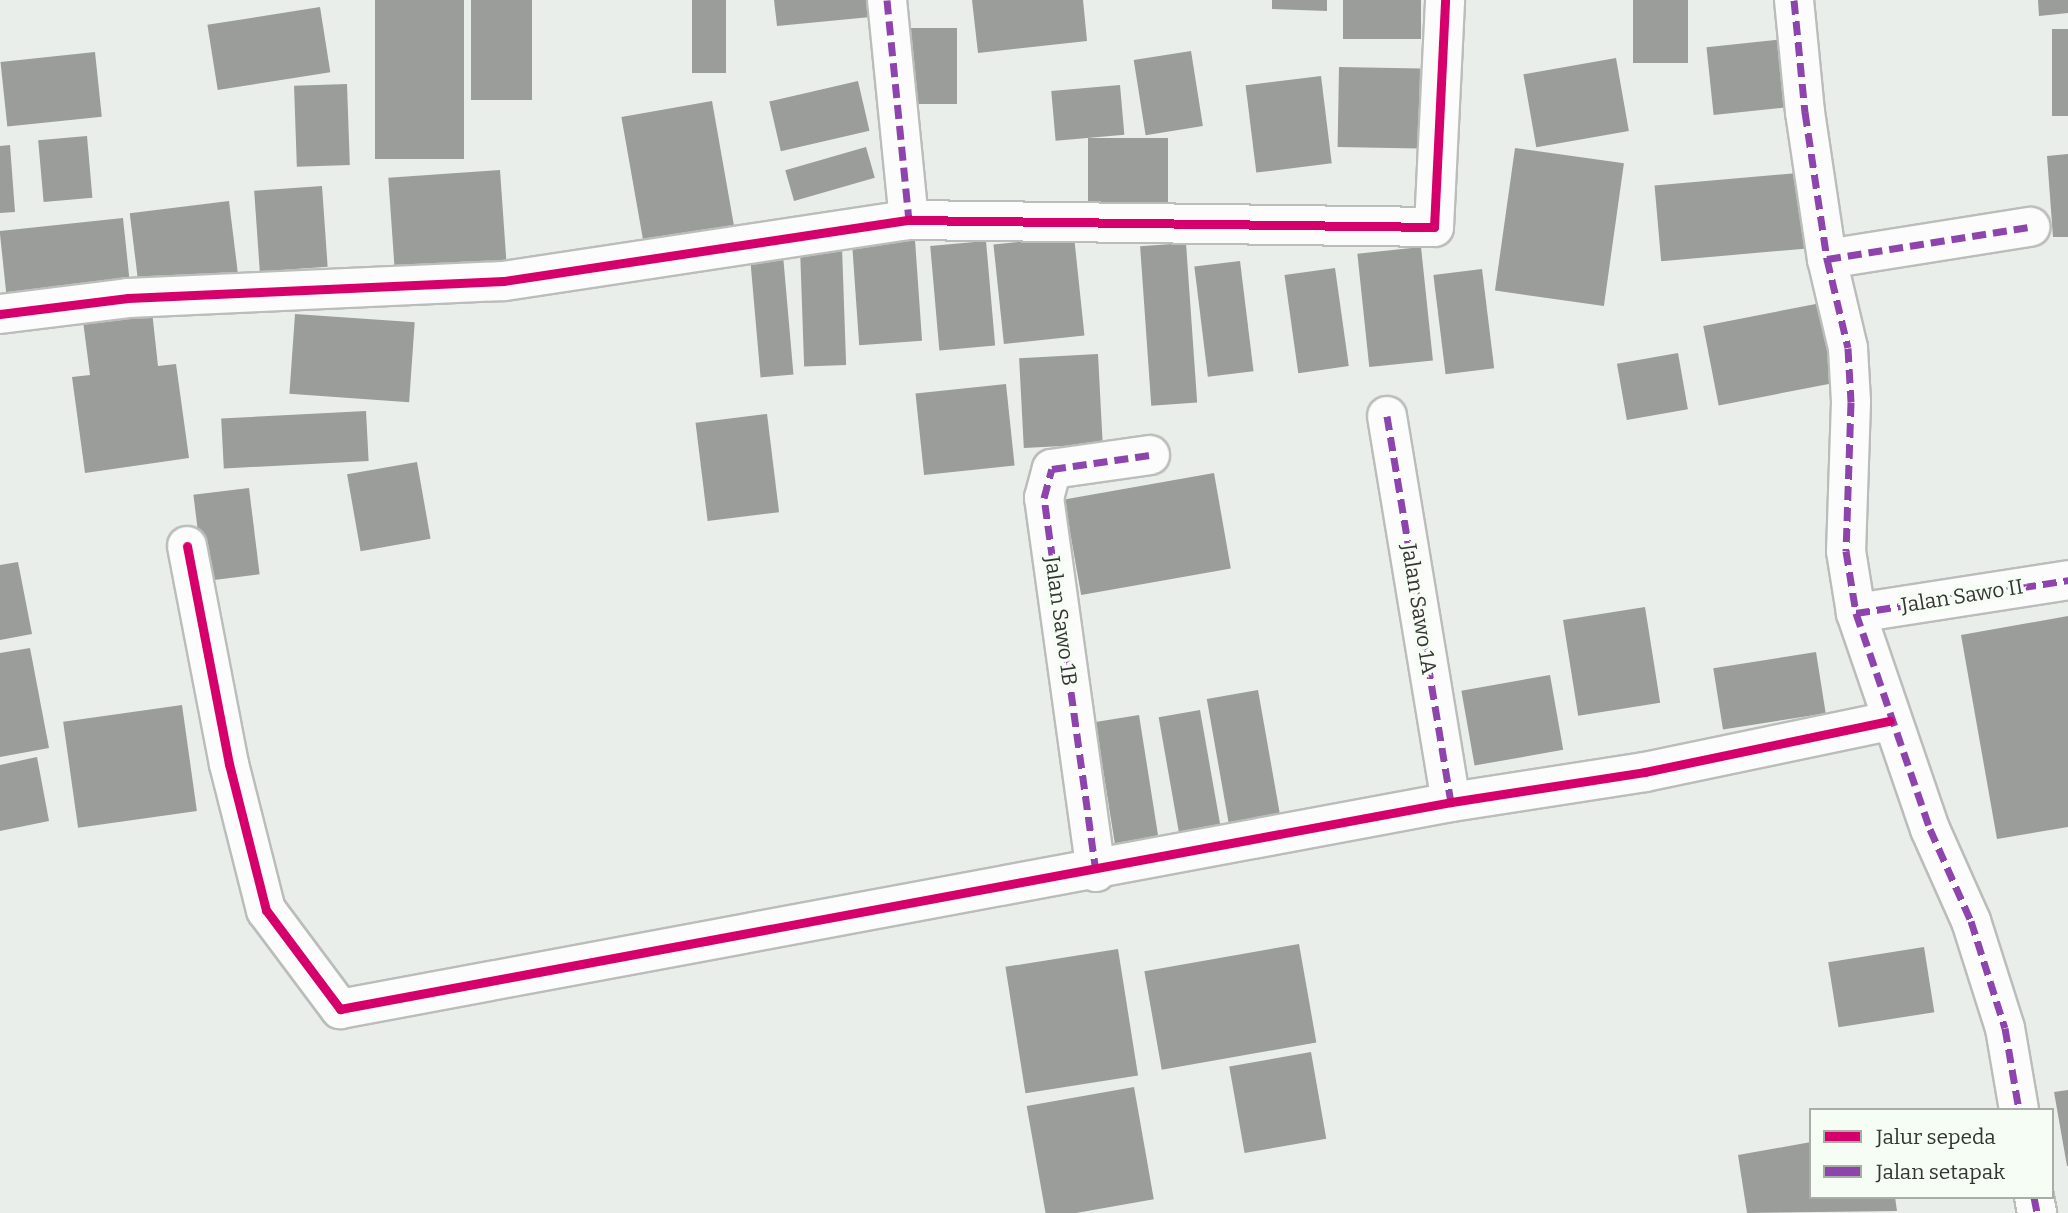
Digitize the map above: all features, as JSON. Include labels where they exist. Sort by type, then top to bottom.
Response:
[{"type":"street","points":[[887,0],[909,220]]},
{"type":"street","points":[[0,314],[128,298],[504,281],[909,220],[1434,227],[1445,0]]},
{"type":"street","points":[[1794,0],[1805,112],[1827,259],[1848,348],[1852,402],[1846,551],[1856,613],[1890,721],[1971,921],[2005,1028],[2019,1108]]},
{"type":"street","points":[[1827,259],[2030,227]]},
{"type":"street","name":"Jalan Sawo 1A","points":[[1387,416],[1451,802]]},
{"type":"street","name":"Jalan Sawo 1B","points":[[1096,872],[1044,498],[1052,469],[1150,455]]},
{"type":"street","points":[[187,546],[229,764],[266,909],[340,1009],[1096,872],[1451,802],[1645,772],[1890,721]]},
{"type":"street","name":"Jalan Sawo II","points":[[1856,613],[2068,580]]},
{"type":"building","points":[[375,0],[464,0],[464,159],[375,159]]},
{"type":"building","points":[[471,0],[532,0],[532,100],[471,100]]},
{"type":"building","points":[[692,0],[726,0],[726,73],[692,73]]},
{"type":"building","points":[[774,0],[880,0],[881,16],[777,26]]},
{"type":"building","points":[[972,0],[1083,0],[1087,41],[978,53]]},
{"type":"building","points":[[1272,0],[1327,0],[1327,11],[1272,9]]},
{"type":"building","points":[[1343,0],[1421,0],[1421,39],[1343,39]]},
{"type":"building","points":[[1633,0],[1688,0],[1688,63],[1633,63]]},
{"type":"building","points":[[2038,0],[2068,0],[2068,13],[2039,16]]},
{"type":"building","points":[[320,7],[330,72],[218,90],[207,25]]},
{"type":"building","points":[[908,28],[957,28],[957,104],[908,104]]},
{"type":"building","points":[[2052,29],[2068,29],[2068,116],[2052,116]]},
{"type":"building","points":[[1795,38],[1802,106],[1714,115],[1706,47]]},
{"type":"building","points":[[1191,51],[1203,126],[1146,135],[1134,60]]},
{"type":"building","points":[[95,52],[102,117],[7,127],[1,62]]},
{"type":"building","points":[[1616,58],[1629,131],[1536,147],[1523,74]]},
{"type":"building","points":[[1339,67],[1420,68],[1419,148],[1338,147]]},
{"type":"building","points":[[1321,76],[1332,163],[1256,173],[1246,85]]},
{"type":"building","points":[[858,81],[869,131],[781,151],[769,101]]},
{"type":"building","points":[[347,84],[350,165],[297,167],[294,86]]},
{"type":"building","points":[[1120,85],[1124,135],[1056,141],[1051,91]]},
{"type":"building","points":[[712,101],[736,236],[645,252],[621,117]]},
{"type":"building","points":[[87,136],[92,198],[44,202],[38,140]]},
{"type":"building","points":[[1088,138],[1168,138],[1168,219],[1088,219]]},
{"type":"building","points":[[10,145],[15,212],[0,213],[0,146]]},
{"type":"building","points":[[866,147],[875,178],[794,201],[785,170]]},
{"type":"building","points":[[1515,148],[1624,163],[1604,306],[1495,291]]},
{"type":"building","points":[[2068,154],[2068,237],[2053,237],[2047,156]]},
{"type":"building","points":[[500,170],[507,273],[395,281],[388,178]]},
{"type":"building","points":[[1798,173],[1805,249],[1661,261],[1655,186]]},
{"type":"building","points":[[322,186],[328,267],[260,272],[254,191]]},
{"type":"building","points":[[229,201],[238,272],[139,285],[130,213]]},
{"type":"building","points":[[123,218],[131,293],[8,306],[0,231]]},
{"type":"building","points":[[1074,236],[1084,335],[1004,344],[993,244]]},
{"type":"building","points":[[915,240],[922,341],[859,345],[852,244]]},
{"type":"building","points":[[986,241],[995,346],[939,350],[930,246]]},
{"type":"building","points":[[1186,243],[1197,403],[1151,406],[1140,246]]},
{"type":"building","points":[[842,247],[846,365],[804,366],[800,248]]},
{"type":"building","points":[[1421,247],[1433,360],[1369,367],[1357,254]]},
{"type":"building","points":[[783,255],[793,375],[761,377],[750,258]]},
{"type":"building","points":[[1240,261],[1254,371],[1208,377],[1194,267]]},
{"type":"building","points":[[1335,268],[1349,366],[1298,373],[1284,275]]},
{"type":"building","points":[[1482,269],[1494,368],[1446,374],[1433,275]]},
{"type":"building","points":[[1821,303],[1836,383],[1719,405],[1703,326]]},
{"type":"building","points":[[152,311],[158,366],[176,364],[189,458],[85,473],[72,377],[90,375],[83,321]]},
{"type":"building","points":[[295,314],[415,322],[409,402],[289,394]]},
{"type":"building","points":[[1678,353],[1688,409],[1627,420],[1617,364]]},
{"type":"building","points":[[1098,354],[1103,444],[1024,448],[1019,358]]},
{"type":"building","points":[[1006,384],[1015,466],[924,475],[915,394]]},
{"type":"building","points":[[366,411],[369,461],[224,469],[221,419]]},
{"type":"building","points":[[767,414],[779,512],[708,521],[696,423]]},
{"type":"building","points":[[417,462],[431,539],[361,551],[347,474]]},
{"type":"building","points":[[1214,473],[1231,569],[1081,595],[1064,499]]},
{"type":"building","points":[[249,488],[260,574],[204,581],[193,495]]},
{"type":"building","points":[[18,562],[32,634],[0,640],[0,565]]},
{"type":"building","points":[[1645,607],[1660,703],[1578,716],[1563,620]]},
{"type":"building","points":[[2068,616],[2068,827],[1997,839],[1961,635]]},
{"type":"building","points":[[30,648],[49,748],[0,757],[0,653]]},
{"type":"building","points":[[1816,652],[1826,713],[1723,730],[1713,668]]},
{"type":"building","points":[[1550,675],[1563,750],[1475,765],[1461,691]]},
{"type":"building","points":[[1258,690],[1280,814],[1229,823],[1207,699]]},
{"type":"building","points":[[182,705],[197,811],[78,828],[63,722]]},
{"type":"building","points":[[1200,710],[1222,832],[1180,839],[1159,717]]},
{"type":"building","points":[[1139,715],[1158,836],[1115,843],[1096,722]]},
{"type":"building","points":[[37,757],[49,821],[0,831],[0,765]]},
{"type":"building","points":[[1299,944],[1316,1042],[1162,1070],[1144,971]]},
{"type":"building","points":[[1924,947],[1934,1012],[1839,1027],[1828,962]]},
{"type":"building","points":[[1118,949],[1138,1075],[1025,1093],[1005,967]]},
{"type":"building","points":[[1311,1052],[1326,1139],[1245,1153],[1229,1066]]},
{"type":"building","points":[[1134,1087],[1154,1199],[1076,1213],[1046,1213],[1027,1106]]},
{"type":"building","points":[[2068,1090],[2068,1166],[2067,1166],[2054,1092]]},
{"type":"building","points":[[1809,1142],[1809,1199],[1895,1199],[1897,1211],[1747,1213],[1738,1155]]},
{"type":"marked path","points":[[887,0],[909,220]]},
{"type":"marked path","points":[[1794,0],[1805,112],[1827,259],[1848,348],[1851,402],[1846,551],[1856,613],[1930,829],[1971,921],[2005,1028],[2019,1108]]},
{"type":"marked path","points":[[1827,259],[2030,227]]},
{"type":"marked path","points":[[1387,416],[1451,802]]},
{"type":"marked path","points":[[1096,872],[1044,498],[1052,469],[1150,455]]},
{"type":"marked path","points":[[1856,613],[2068,580]]},
{"type":"marked path","points":[[2034,1199],[2037,1213]]},
{"type":"cycle path","points":[[0,314],[128,298],[504,281],[909,220],[1434,227],[1445,0]]},
{"type":"cycle path","points":[[187,546],[229,764],[266,910],[340,1009],[1451,802],[1645,772],[1890,721]]}]
